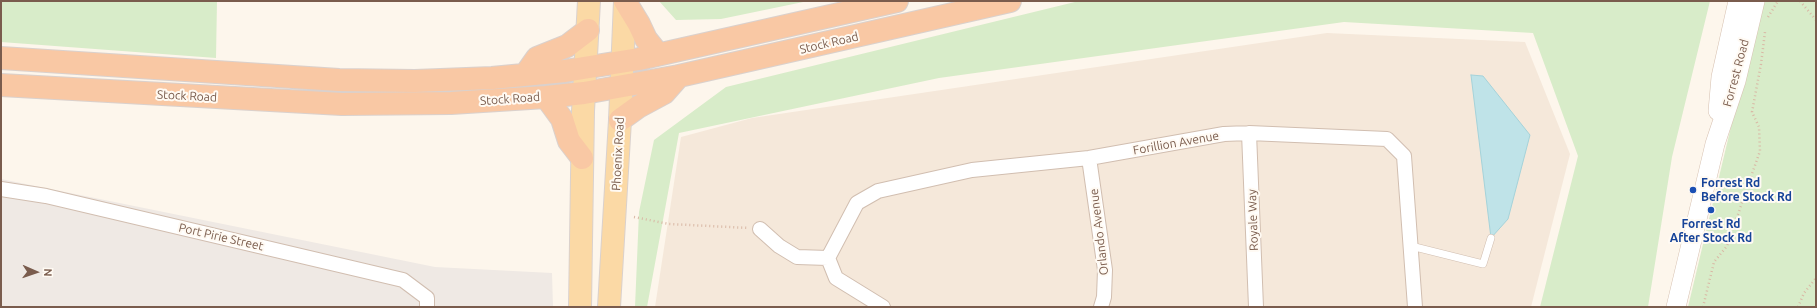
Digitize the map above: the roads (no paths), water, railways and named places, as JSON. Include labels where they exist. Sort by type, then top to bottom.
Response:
[{"type":"highway","points":[[625,1],[646,39],[658,54]]},
{"type":"highway","name":"Stock Road","points":[[1,58],[339,80],[415,81],[525,75],[622,62],[896,1]]},
{"type":"highway","name":"Stock Road","points":[[1,86],[342,104],[458,102],[546,97],[584,93],[679,76],[1010,1]]},
{"type":"highway","points":[[525,75],[538,58],[567,46],[588,30]]},
{"type":"highway","points":[[620,120],[638,107],[664,93],[679,76]]},
{"type":"highway","points":[[546,97],[562,119],[569,141],[582,158]]},
{"type":"main road","points":[[580,307],[582,158],[589,1]]},
{"type":"main road","name":"Phoenix Road","points":[[609,307],[620,120],[625,1]]},
{"type":"main road","name":"Forrest Road","points":[[1715,144],[1721,76],[1738,1]]},
{"type":"main road","name":"Forrest Road","points":[[1676,307],[1715,144],[1736,81],[1755,1]]},
{"type":"street","name":"Forillion Avenue","points":[[828,258],[857,203],[878,191],[972,170],[1089,158],[1224,134],[1250,133],[1387,139],[1404,156],[1415,307]]},
{"type":"street","name":"Royale Way","points":[[1250,133],[1256,307]]},
{"type":"street","name":"Orlando Avenue","points":[[1089,158],[1105,270],[1104,297],[1101,307]]},
{"type":"street","name":"Port Pirie Street","points":[[1,189],[46,196],[403,280],[428,298],[427,307]]},
{"type":"street","points":[[760,229],[779,246],[797,257],[828,258],[836,278],[883,307]]},
{"type":"lane","points":[[1411,246],[1483,264],[1491,238]]},
{"type":"water","points":[[1471,75],[1483,76],[1530,135],[1508,219],[1491,238]]},
{"type":"place","name":"Forrest Rd Before Stock Rd","points":[[1693,190]]},
{"type":"place","name":"Forrest Rd After Stock Rd","points":[[1711,210]]}]
